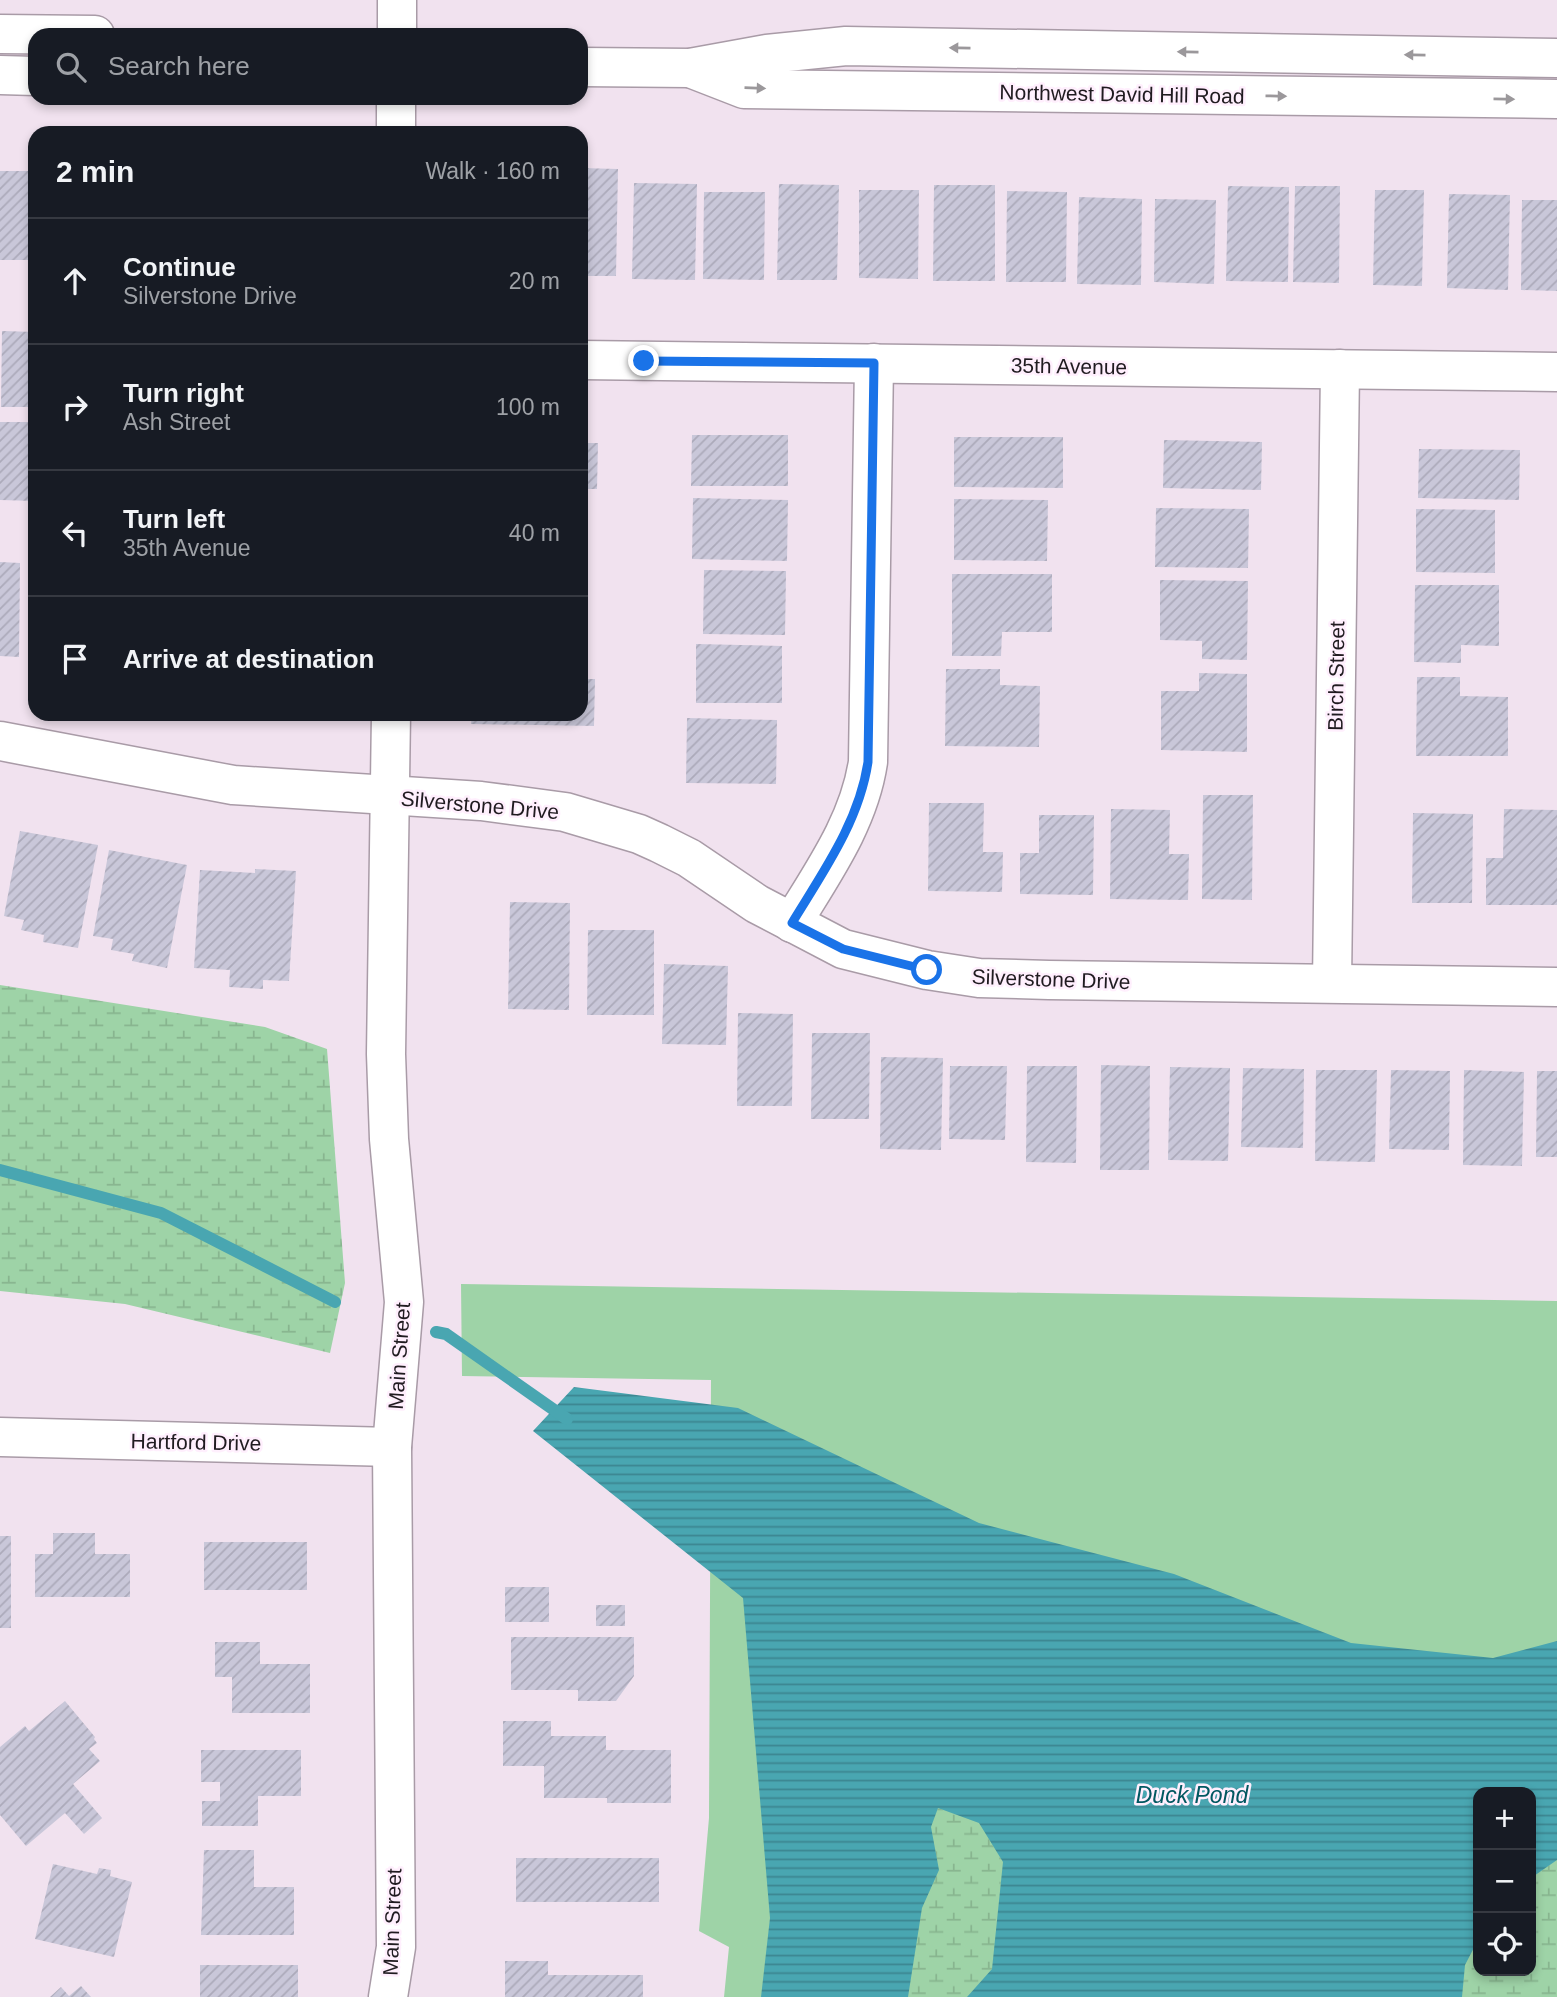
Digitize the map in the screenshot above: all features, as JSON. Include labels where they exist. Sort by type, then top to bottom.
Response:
[{"type":"street","points":[[397,0],[397,28]]},
{"type":"street","points":[[0,34],[28,34]]},
{"type":"street","name":"Northwest David Hill Road","points":[[588,67],[690,68],[767,54],[846,46],[1557,58]]},
{"type":"street","name":"Northwest David Hill Road","points":[[690,68],[744,89],[1557,99]]},
{"type":"street","points":[[0,75],[28,76]]},
{"type":"street","points":[[396,105],[396,126]]},
{"type":"street","name":"35th Avenue","points":[[588,360],[1557,372]]},
{"type":"street","points":[[792,923],[851,822],[863,793],[867,769],[874,363]]},
{"type":"street","name":"Birch Street","points":[[1332,983],[1340,369]]},
{"type":"street","name":"Main Street","points":[[388,1997],[396,1947],[392,1447],[404,1302],[389,1139],[386,1054],[391,721]]},
{"type":"street","name":"Silverstone Drive","points":[[0,741],[222,784],[481,801],[565,812],[639,834],[689,858],[749,899],[843,949],[878,960],[978,978],[1557,987]]},
{"type":"street","name":"Hartford Drive","points":[[0,1437],[392,1447]]},
{"type":"green space","points":[[0,985],[265,1027],[327,1049],[345,1283],[330,1353],[125,1304],[0,1291]]},
{"type":"green space","points":[[461,1284],[1557,1301],[1557,1997],[724,1997],[729,1947],[699,1931],[709,1818],[711,1380],[462,1376]]},
{"type":"green space","points":[[938,1808],[979,1823],[1003,1862],[992,1969],[967,1997],[908,1997],[922,1908],[939,1870],[931,1827]]},
{"type":"green space","points":[[1557,1860],[1557,1997],[1462,1997],[1465,1965],[1473,1950],[1473,1976],[1536,1976],[1536,1875]]},
{"type":"water","name":"Duck Pond","points":[[574,1387],[738,1408],[979,1523],[1174,1574],[1351,1643],[1493,1658],[1557,1641],[1557,1860],[1536,1875],[1536,1787],[1473,1787],[1473,1950],[1465,1965],[1462,1997],[967,1997],[992,1969],[1003,1862],[979,1823],[938,1808],[931,1827],[939,1870],[922,1908],[908,1997],[761,1997],[770,1918],[743,1598],[533,1431]]},
{"type":"building","points":[[588,168],[618,169],[616,276],[588,276]]},
{"type":"building","points":[[0,171],[28,171],[28,260],[0,260]]},
{"type":"building","points":[[634,183],[697,184],[695,280],[632,279]]},
{"type":"building","points":[[779,184],[839,185],[837,280],[777,280]]},
{"type":"building","points":[[934,185],[995,185],[995,281],[933,281]]},
{"type":"building","points":[[1228,186],[1289,187],[1288,282],[1226,281]]},
{"type":"building","points":[[1295,186],[1340,186],[1339,283],[1293,282]]},
{"type":"building","points":[[859,190],[919,190],[918,279],[859,278]]},
{"type":"building","points":[[1375,190],[1424,190],[1422,286],[1373,285]]},
{"type":"building","points":[[1007,191],[1067,192],[1066,282],[1006,282]]},
{"type":"building","points":[[704,192],[765,192],[764,280],[703,279]]},
{"type":"building","points":[[1449,194],[1510,195],[1508,290],[1447,288]]},
{"type":"building","points":[[1079,197],[1142,199],[1141,285],[1077,284]]},
{"type":"building","points":[[1155,199],[1216,200],[1214,284],[1154,282]]},
{"type":"building","points":[[1522,200],[1557,200],[1557,291],[1521,290]]},
{"type":"building","points":[[2,331],[28,332],[28,407],[1,407]]},
{"type":"building","points":[[0,422],[28,422],[28,501],[0,500]]},
{"type":"building","points":[[692,435],[788,435],[788,486],[691,486]]},
{"type":"building","points":[[954,437],[1063,437],[1063,488],[954,487]]},
{"type":"building","points":[[1164,440],[1262,442],[1261,490],[1163,488]]},
{"type":"building","points":[[588,443],[598,443],[597,489],[588,489]]},
{"type":"building","points":[[1419,449],[1520,450],[1519,500],[1418,498]]},
{"type":"building","points":[[693,498],[788,500],[787,561],[692,559]]},
{"type":"building","points":[[954,499],[1048,500],[1047,561],[954,560]]},
{"type":"building","points":[[1156,508],[1249,509],[1248,568],[1155,567]]},
{"type":"building","points":[[1416,509],[1495,510],[1495,573],[1416,572]]},
{"type":"building","points":[[0,562],[20,563],[19,657],[0,656]]},
{"type":"building","points":[[704,570],[786,571],[785,635],[703,634]]},
{"type":"building","points":[[952,574],[1052,574],[1052,632],[1002,632],[1001,656],[952,656]]},
{"type":"building","points":[[1160,580],[1248,581],[1247,660],[1202,659],[1202,641],[1160,640]]},
{"type":"building","points":[[1415,585],[1499,585],[1499,646],[1461,645],[1461,663],[1414,662]]},
{"type":"building","points":[[696,644],[782,646],[782,703],[696,703]]},
{"type":"building","points":[[946,669],[1000,669],[1000,685],[1040,686],[1039,747],[945,746]]},
{"type":"building","points":[[1199,673],[1247,674],[1247,752],[1161,750],[1161,691],[1199,691]]},
{"type":"building","points":[[1417,677],[1460,677],[1460,696],[1508,697],[1508,756],[1416,756]]},
{"type":"building","points":[[588,679],[595,679],[594,726],[471,724],[471,721],[588,721]]},
{"type":"building","points":[[687,718],[777,720],[776,784],[686,783]]},
{"type":"building","points":[[1203,795],[1253,795],[1252,900],[1202,899]]},
{"type":"building","points":[[929,803],[984,803],[983,852],[1003,852],[1002,892],[928,891]]},
{"type":"building","points":[[1111,809],[1170,810],[1169,854],[1189,854],[1188,900],[1110,899]]},
{"type":"building","points":[[1504,809],[1557,810],[1557,905],[1486,905],[1486,858],[1503,858]]},
{"type":"building","points":[[1413,813],[1473,814],[1472,903],[1412,903]]},
{"type":"building","points":[[1039,815],[1094,815],[1093,895],[1020,894],[1020,853],[1039,853]]},
{"type":"building","points":[[20,831],[98,845],[78,948],[43,942],[44,935],[21,930],[24,920],[4,916]]},
{"type":"building","points":[[109,850],[187,865],[167,968],[132,961],[134,954],[111,950],[113,939],[93,936]]},
{"type":"building","points":[[255,869],[296,871],[289,981],[263,980],[263,989],[229,987],[230,970],[194,968],[200,870],[255,873]]},
{"type":"building","points":[[510,902],[570,903],[569,1010],[508,1009]]},
{"type":"building","points":[[588,930],[654,930],[654,1015],[587,1015]]},
{"type":"building","points":[[664,964],[728,966],[726,1045],[662,1044]]},
{"type":"building","points":[[738,1013],[793,1014],[792,1106],[737,1106]]},
{"type":"building","points":[[812,1033],[870,1033],[869,1119],[811,1119]]},
{"type":"building","points":[[881,1057],[943,1058],[941,1150],[880,1149]]},
{"type":"building","points":[[1101,1065],[1150,1066],[1149,1170],[1100,1170]]},
{"type":"building","points":[[950,1066],[1007,1066],[1005,1140],[949,1139]]},
{"type":"building","points":[[1027,1066],[1077,1066],[1076,1163],[1026,1162]]},
{"type":"building","points":[[1170,1067],[1230,1068],[1228,1161],[1168,1160]]},
{"type":"building","points":[[1243,1068],[1304,1069],[1303,1148],[1241,1147]]},
{"type":"building","points":[[1316,1070],[1377,1070],[1375,1162],[1315,1161]]},
{"type":"building","points":[[1391,1070],[1450,1071],[1449,1150],[1389,1149]]},
{"type":"building","points":[[1464,1070],[1524,1072],[1522,1166],[1463,1165]]},
{"type":"building","points":[[1537,1071],[1557,1071],[1557,1157],[1536,1157]]},
{"type":"building","points":[[53,1533],[95,1533],[95,1554],[130,1554],[130,1597],[35,1597],[35,1554],[53,1554]]},
{"type":"building","points":[[0,1536],[11,1536],[11,1628],[0,1628]]},
{"type":"building","points":[[204,1542],[307,1542],[307,1590],[204,1590]]},
{"type":"building","points":[[505,1587],[549,1587],[549,1622],[505,1622]]},
{"type":"building","points":[[596,1605],[625,1605],[625,1626],[596,1626]]},
{"type":"building","points":[[511,1637],[634,1637],[634,1676],[616,1701],[578,1701],[578,1690],[511,1690]]},
{"type":"building","points":[[215,1642],[260,1642],[260,1664],[310,1664],[310,1713],[232,1713],[232,1677],[215,1677]]},
{"type":"building","points":[[65,1701],[97,1743],[89,1749],[100,1761],[73,1784],[102,1818],[84,1834],[65,1813],[26,1846],[0,1815],[0,1747],[25,1726],[29,1731]]},
{"type":"building","points":[[503,1721],[551,1721],[551,1736],[606,1736],[606,1750],[671,1750],[671,1803],[607,1803],[607,1798],[544,1798],[544,1766],[503,1766]]},
{"type":"building","points":[[201,1750],[301,1750],[301,1796],[258,1796],[258,1826],[202,1826],[202,1801],[220,1801],[220,1782],[201,1782]]},
{"type":"building","points":[[204,1850],[254,1850],[254,1887],[294,1887],[294,1935],[201,1935]]},
{"type":"building","points":[[516,1858],[659,1858],[659,1902],[516,1902]]},
{"type":"building","points":[[53,1864],[97,1874],[99,1868],[111,1870],[110,1876],[132,1882],[114,1957],[35,1939]]},
{"type":"building","points":[[505,1961],[548,1961],[548,1975],[643,1975],[643,1997],[505,1997]]},
{"type":"building","points":[[200,1965],[298,1965],[298,1997],[200,1997]]},
{"type":"building","points":[[81,1986],[91,1997],[50,1997],[61,1987],[69,1996]]},
{"type":"waterway","points":[[0,1170],[161,1213],[335,1302]]},
{"type":"waterway","points":[[436,1332],[446,1334],[567,1419]]},
{"type":"route","points":[[644,361],[874,363],[868,762],[863,793],[851,822],[792,923],[843,949],[878,960],[927,970]]}]
